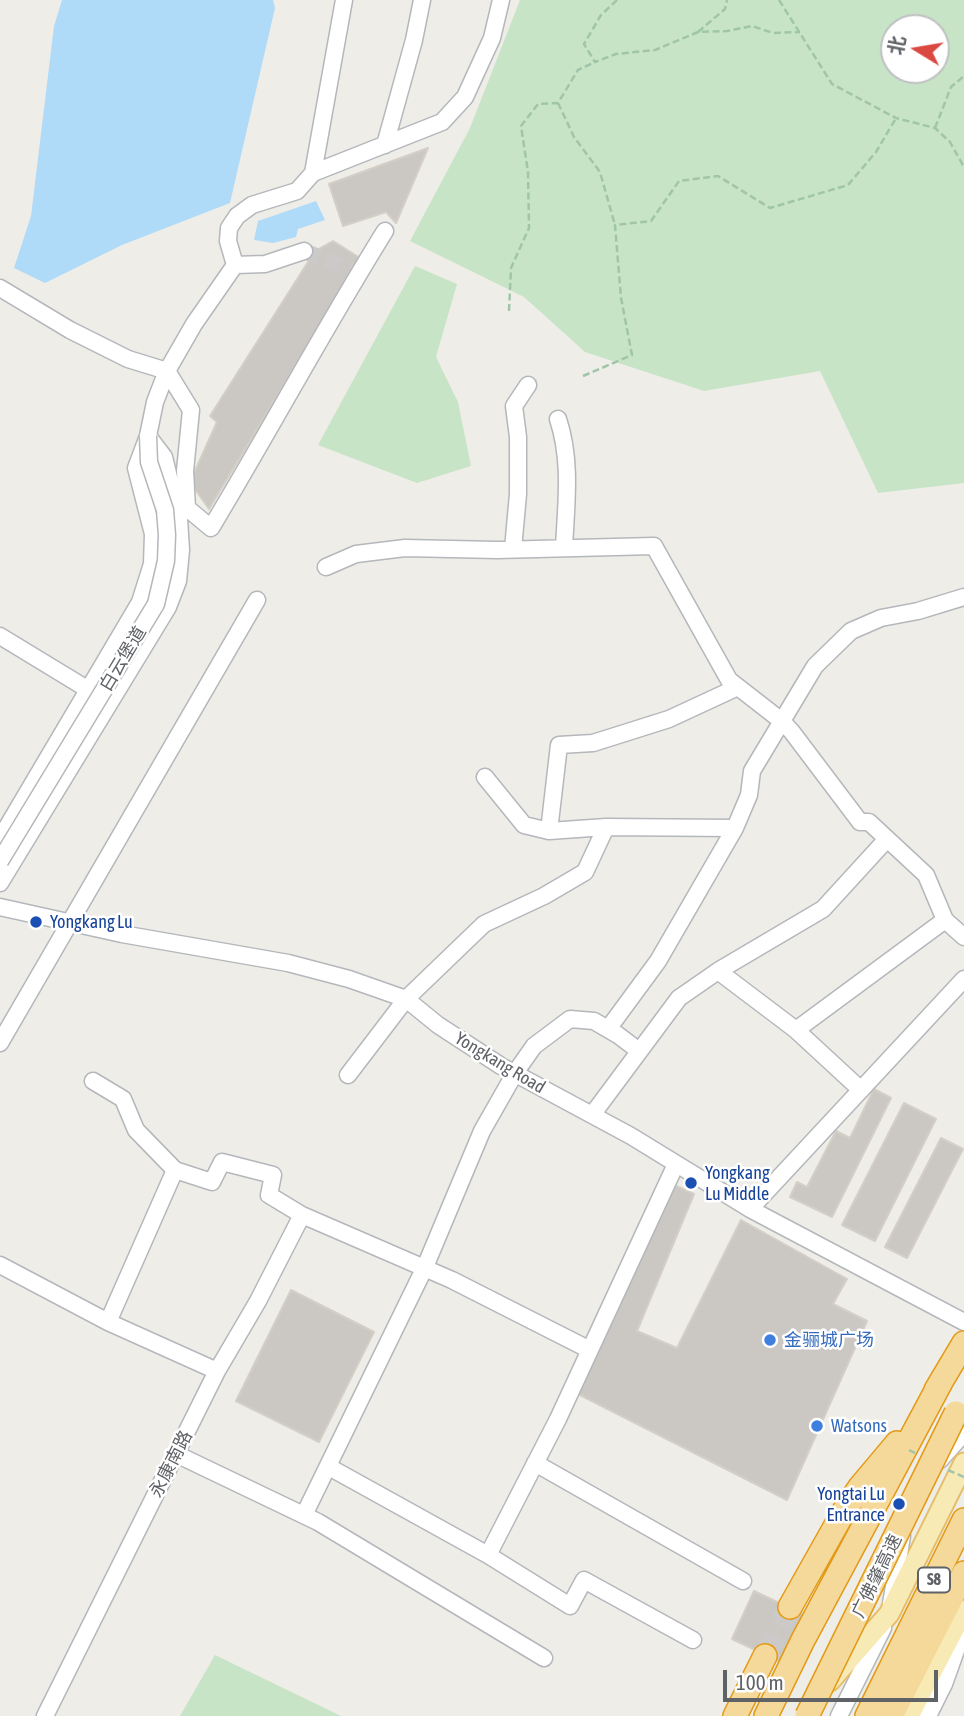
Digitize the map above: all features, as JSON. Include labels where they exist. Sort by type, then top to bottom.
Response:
[{"type":"highway","points":[[790,1607],[844,1511],[860,1487],[914,1423],[964,1343]]},
{"type":"highway","points":[[766,1716],[803,1640],[943,1378]]},
{"type":"highway","name":"广佛肇高速","points":[[807,1716],[964,1397]]},
{"type":"highway","name":"S8","points":[[867,1716],[964,1520]]},
{"type":"highway","points":[[891,1716],[964,1573]]},
{"type":"highway","points":[[735,1716],[765,1657]]},
{"type":"main road","points":[[799,1716],[890,1614],[964,1463]]},
{"type":"main road","points":[[909,1716],[964,1610]]},
{"type":"street","points":[[313,173],[344,0]]},
{"type":"street","points":[[385,145],[414,40],[422,0]]},
{"type":"street","points":[[235,265],[228,241],[229,228],[237,216],[252,205],[297,191],[313,173],[442,122],[465,97],[492,38],[501,0]]},
{"type":"street","points":[[0,288],[70,330],[128,359],[167,371],[191,410],[185,471],[187,508],[211,528],[275,421],[335,311],[385,231]]},
{"type":"street","points":[[235,265],[265,264],[304,251]]},
{"type":"street","points":[[0,839],[140,602],[152,564],[153,534],[136,468],[167,371],[194,324],[235,265]]},
{"type":"street","points":[[513,549],[518,494],[518,437],[514,406],[528,385]]},
{"type":"street","points":[[558,419],[565,440],[567,477],[564,548]]},
{"type":"street","points":[[0,883],[168,607],[178,581],[181,550],[179,519],[164,457],[148,436]]},
{"type":"street","name":"白云堡道","points":[[0,861],[156,604],[166,561],[167,535],[165,510],[149,462],[148,436]]},
{"type":"street","points":[[326,567],[356,554],[405,548],[654,546],[729,680],[783,722],[860,821],[869,822],[926,875],[946,920],[964,937]]},
{"type":"street","points":[[608,1029],[658,961],[735,828],[748,795],[751,771],[815,666],[851,631],[881,618],[918,611],[964,597]]},
{"type":"street","points":[[0,1043],[257,600]]},
{"type":"street","points":[[0,636],[110,703]]},
{"type":"street","points":[[549,831],[559,745],[593,743],[669,719],[738,687]]},
{"type":"street","points":[[485,777],[524,825],[549,831],[606,827],[735,828]]},
{"type":"street","points":[[348,1075],[406,999],[484,924],[544,896],[585,872],[606,827]]},
{"type":"street","points":[[592,1115],[679,998],[718,971],[824,909],[887,839]]},
{"type":"street","name":"Yongkang Road","points":[[0,907],[288,963],[349,979],[406,999],[438,1025],[515,1073],[592,1115],[750,1209],[964,1322]]},
{"type":"street","points":[[796,1030],[946,920]]},
{"type":"street","points":[[718,971],[796,1030],[861,1090]]},
{"type":"street","points":[[750,1209],[964,979]]},
{"type":"street","points":[[304,1516],[425,1266],[482,1131],[515,1073],[534,1046],[570,1019],[594,1021],[639,1051]]},
{"type":"street","points":[[93,1081],[122,1099],[136,1130],[175,1170],[212,1182],[222,1162],[273,1175],[269,1195],[302,1215],[425,1266],[590,1350]]},
{"type":"street","points":[[488,1555],[590,1350],[676,1164]]},
{"type":"street","points":[[108,1322],[175,1170]]},
{"type":"street","name":"永康南路","points":[[45,1716],[217,1371],[264,1291],[302,1215]]},
{"type":"street","points":[[0,1265],[108,1322],[217,1371]]},
{"type":"street","points":[[839,1716],[890,1614],[900,1545],[911,1509],[928,1476],[964,1433]]},
{"type":"street","points":[[176,1454],[304,1516],[544,1658]]},
{"type":"street","points":[[535,1463],[743,1581]]},
{"type":"street","points":[[329,1467],[488,1555],[570,1606],[584,1580],[692,1640]]},
{"type":"street","points":[[928,1716],[944,1684],[964,1628]]},
{"type":"path","points":[[595,62],[584,44],[601,15],[617,0]]},
{"type":"path","points":[[558,103],[578,70],[616,54],[655,50],[698,32],[725,9],[727,0]]},
{"type":"path","points":[[779,0],[832,84],[896,118],[935,128],[950,142],[964,167]]},
{"type":"path","points":[[698,32],[727,31],[752,26],[773,33],[800,32]]},
{"type":"path","points":[[935,128],[951,87],[964,76]]},
{"type":"path","points":[[558,103],[574,136],[600,172],[615,225],[621,298],[632,355],[583,376]]},
{"type":"path","points":[[509,312],[511,268],[529,228],[528,172],[521,126],[538,104],[558,103]]},
{"type":"path","points":[[615,225],[651,221],[679,181],[718,176],[770,208],[848,185],[876,152],[896,118]]},
{"type":"green space","points":[[520,0],[964,0],[964,483],[878,493],[820,371],[704,391],[585,352],[524,297],[410,241],[470,128]]},
{"type":"green space","points":[[415,266],[457,284],[436,357],[458,402],[471,466],[417,483],[318,445]]},
{"type":"green space","points":[[215,1655],[341,1716],[180,1716]]},
{"type":"water","points":[[62,0],[273,0],[275,8],[230,203],[122,245],[45,283],[14,268],[31,216],[54,26]]},
{"type":"water","points":[[316,201],[325,220],[298,229],[296,237],[273,243],[254,240],[258,221]]},
{"type":"building","points":[[428,148],[396,223],[386,212],[343,226],[329,184]]},
{"type":"building","points":[[333,241],[360,258],[209,509],[190,482],[217,422],[210,416],[315,251]]},
{"type":"building","points":[[874,1089],[891,1098],[832,1217],[790,1197],[797,1182],[807,1187],[836,1131],[850,1138]]},
{"type":"building","points":[[904,1103],[936,1119],[875,1241],[842,1225]]},
{"type":"building","points":[[941,1138],[963,1149],[907,1258],[885,1247]]},
{"type":"building","name":"金骊城广场","points":[[672,1184],[694,1194],[637,1331],[677,1348],[741,1220],[847,1279],[833,1304],[867,1321],[787,1500],[578,1394]]},
{"type":"building","points":[[291,1290],[374,1332],[319,1442],[236,1401]]},
{"type":"building","points":[[754,1591],[811,1618],[789,1666],[732,1639]]},
{"type":"tunnel","points":[[304,251],[358,273]]},
{"type":"tunnel","points":[[765,1656],[790,1607]]},
{"type":"place","name":"Yongkang Lu","points":[[36,922]]},
{"type":"place","name":"Yongkang Lu Middle","points":[[691,1183]]},
{"type":"place","name":"金骊城广场","points":[[770,1340]]},
{"type":"place","name":"Watsons","points":[[817,1426]]},
{"type":"place","name":"Yongtai Lu Entrance","points":[[899,1504]]}]
